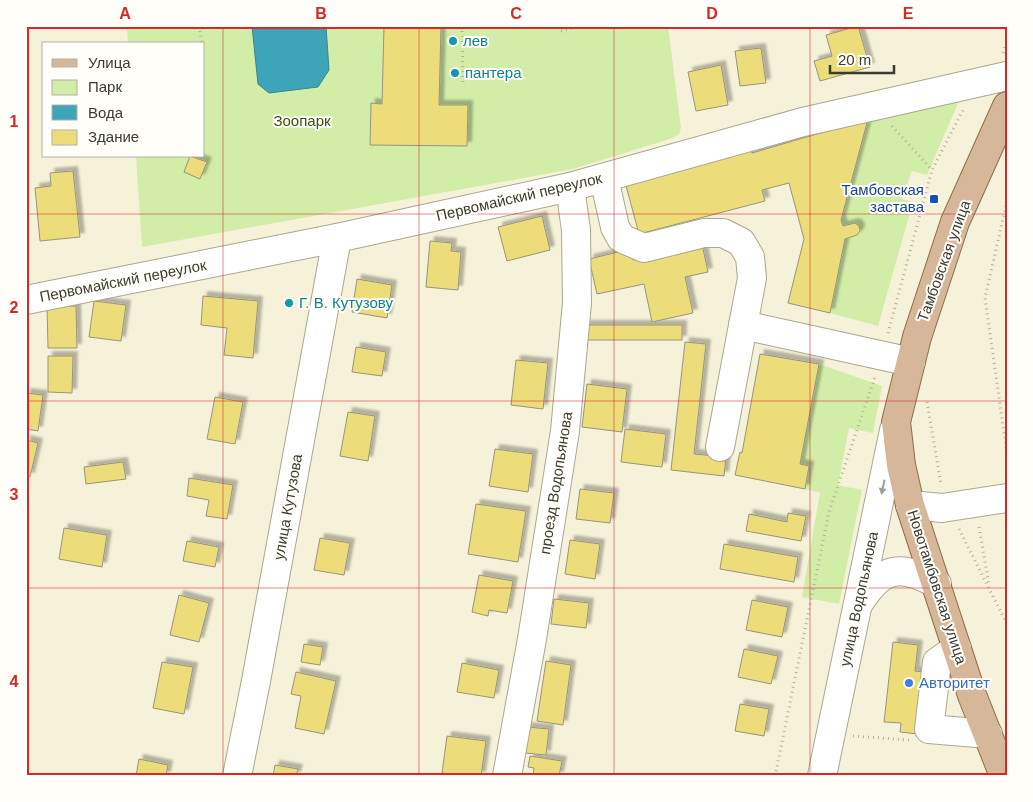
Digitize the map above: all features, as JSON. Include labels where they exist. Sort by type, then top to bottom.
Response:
[{"type":"main road","name":"Тамбовская улица","points":[[896,422],[917,337],[955,222],[1007,106]]},
{"type":"main road","name":"Новотамбовская улица","points":[[896,422],[901,465],[910,505],[957,648],[1004,776]]},
{"type":"street","name":"Первомайский переулок","points":[[26,300],[337,238],[570,187],[802,122],[874,106],[1004,67]]},
{"type":"street","points":[[604,178],[615,227],[622,238],[636,246],[644,248],[704,233],[724,233],[741,242],[750,257],[752,278],[720,447]]},
{"type":"street","name":"проезд Водопьянова","points":[[507,776],[532,639],[565,431],[577,303],[576,230],[570,187]]},
{"type":"street","name":"улица Кутузова","points":[[237,776],[337,238]]},
{"type":"street","points":[[743,325],[911,362]]},
{"type":"street","name":"улица Водопьянова","points":[[822,776],[896,422]]},
{"type":"street","points":[[910,505],[942,508],[999,499]]},
{"type":"street","points":[[858,604],[870,586],[882,576],[896,571],[910,572],[923,576],[937,584]]},
{"type":"street","points":[[957,648],[937,662],[929,729],[988,734]]},
{"type":"path","points":[[199,26],[202,42]]},
{"type":"path","points":[[462,26],[463,82]]},
{"type":"path","points":[[561,30],[580,26]]},
{"type":"path","points":[[1004,67],[1007,42]]},
{"type":"path","points":[[775,776],[828,512],[882,356],[932,170],[966,105]]},
{"type":"path","points":[[874,106],[932,170]]},
{"type":"path","points":[[1007,201],[984,298],[1007,454]]},
{"type":"path","points":[[989,589],[979,522],[999,499]]},
{"type":"path","points":[[881,738],[893,739]]},
{"type":"green space","name":"Зоопарк","points":[[127,26],[668,26],[681,128],[679,134],[673,138],[573,169],[142,247],[136,158],[205,158],[205,42],[128,42]]},
{"type":"green space","points":[[959,101],[927,175],[912,171],[902,199],[913,202],[878,326],[830,313],[845,239],[857,235],[860,231],[859,226],[855,223],[843,226],[841,220],[868,119]]},
{"type":"green space","points":[[819,364],[882,386],[873,433],[849,428],[838,485],[862,490],[839,604],[802,597],[820,493],[805,489],[809,466],[800,464]]},
{"type":"water","points":[[252,26],[326,26],[329,70],[318,87],[269,93],[258,84]]},
{"type":"building","points":[[384,26],[441,26],[439,105],[468,105],[467,146],[370,145],[371,103],[382,104]]},
{"type":"building","points":[[858,26],[870,67],[820,81],[814,61],[832,56],[826,35]]},
{"type":"building","points":[[761,48],[766,83],[740,86],[735,51]]},
{"type":"building","points":[[721,65],[728,105],[696,111],[688,72]]},
{"type":"building","points":[[868,119],[841,220],[843,226],[855,223],[859,226],[860,231],[857,235],[845,239],[830,313],[788,303],[804,239],[789,183],[762,190],[765,201],[639,234],[625,182],[751,148],[752,153]]},
{"type":"building","points":[[189,158],[207,162],[200,179],[184,172]]},
{"type":"building","points":[[73,171],[80,237],[40,241],[35,188],[51,186],[50,173]]},
{"type":"building","points":[[542,216],[550,250],[507,261],[498,227]]},
{"type":"building","points":[[430,241],[452,243],[451,251],[461,252],[458,290],[426,287]]},
{"type":"building","points":[[702,244],[708,272],[685,277],[693,313],[652,322],[644,284],[597,294],[589,259],[631,249],[633,260]]},
{"type":"building","points":[[357,279],[392,285],[387,318],[352,312]]},
{"type":"building","points":[[203,296],[258,301],[253,358],[224,355],[227,328],[201,325]]},
{"type":"building","points":[[94,301],[126,305],[121,341],[89,337]]},
{"type":"building","points":[[47,306],[76,306],[77,348],[48,348]]},
{"type":"building","points":[[585,325],[682,325],[682,340],[585,340]]},
{"type":"building","points":[[685,342],[706,344],[694,454],[726,457],[724,476],[671,470]]},
{"type":"building","points":[[356,347],[386,352],[382,376],[352,372]]},
{"type":"building","points":[[760,354],[819,364],[800,464],[809,466],[805,489],[735,475],[740,452],[742,453]]},
{"type":"building","points":[[48,356],[73,356],[72,393],[48,392]]},
{"type":"building","points":[[516,360],[548,363],[543,409],[511,405]]},
{"type":"building","points":[[587,384],[627,389],[622,432],[582,427]]},
{"type":"building","points":[[26,393],[43,395],[38,431],[26,429]]},
{"type":"building","points":[[215,397],[243,402],[235,444],[207,439]]},
{"type":"building","points":[[348,412],[375,416],[368,461],[340,456]]},
{"type":"building","points":[[625,429],[666,434],[662,467],[621,462]]},
{"type":"building","points":[[26,440],[38,443],[30,477],[26,476]]},
{"type":"building","points":[[495,449],[533,454],[528,492],[489,486]]},
{"type":"building","points":[[123,462],[126,479],[86,484],[84,467]]},
{"type":"building","points":[[189,478],[233,485],[227,519],[206,516],[209,500],[187,496]]},
{"type":"building","points":[[580,489],[614,493],[610,523],[576,519]]},
{"type":"building","points":[[476,504],[526,511],[518,562],[468,554]]},
{"type":"building","points":[[788,513],[806,516],[801,541],[746,531],[749,514],[787,522]]},
{"type":"building","points":[[64,528],[107,535],[102,567],[59,559]]},
{"type":"building","points":[[320,538],[350,543],[344,575],[314,570]]},
{"type":"building","points":[[570,540],[600,544],[595,579],[565,574]]},
{"type":"building","points":[[187,541],[219,547],[215,567],[183,561]]},
{"type":"building","points":[[724,544],[798,557],[794,582],[720,569]]},
{"type":"building","points":[[479,575],[513,581],[507,613],[489,610],[488,616],[472,612]]},
{"type":"building","points":[[179,595],[209,603],[199,642],[170,635]]},
{"type":"building","points":[[554,599],[589,603],[586,628],[551,624]]},
{"type":"building","points":[[752,600],[788,607],[782,637],[746,630]]},
{"type":"building","points":[[893,642],[918,645],[915,671],[924,672],[918,734],[900,732],[901,723],[884,722]]},
{"type":"building","points":[[304,644],[323,647],[320,665],[301,662]]},
{"type":"building","points":[[744,649],[778,656],[771,684],[738,677]]},
{"type":"building","points":[[546,661],[571,665],[563,725],[537,721]]},
{"type":"building","points":[[162,662],[193,667],[184,714],[153,708]]},
{"type":"building","points":[[462,663],[499,670],[494,698],[457,692]]},
{"type":"building","points":[[296,672],[336,681],[324,734],[295,728],[301,696],[291,694]]},
{"type":"building","points":[[740,704],[769,709],[764,736],[735,731]]},
{"type":"building","points":[[527,727],[549,729],[546,755],[525,753]]},
{"type":"building","points":[[447,736],[486,741],[481,776],[442,773]]},
{"type":"building","points":[[530,756],[562,761],[559,776],[533,776],[534,768],[528,767]]},
{"type":"building","points":[[139,759],[168,765],[166,776],[136,776]]},
{"type":"building","points":[[275,765],[298,769],[296,776],[273,776]]},
{"type":"place","name":"лев","points":[[453,41]]},
{"type":"place","name":"пантера","points":[[455,73]]},
{"type":"place","name":"Тамбовская застава","points":[[934,199]]},
{"type":"place","name":"Г. В. Кутузову","points":[[289,303]]},
{"type":"place","name":"Авторитет","points":[[909,683]]}]
